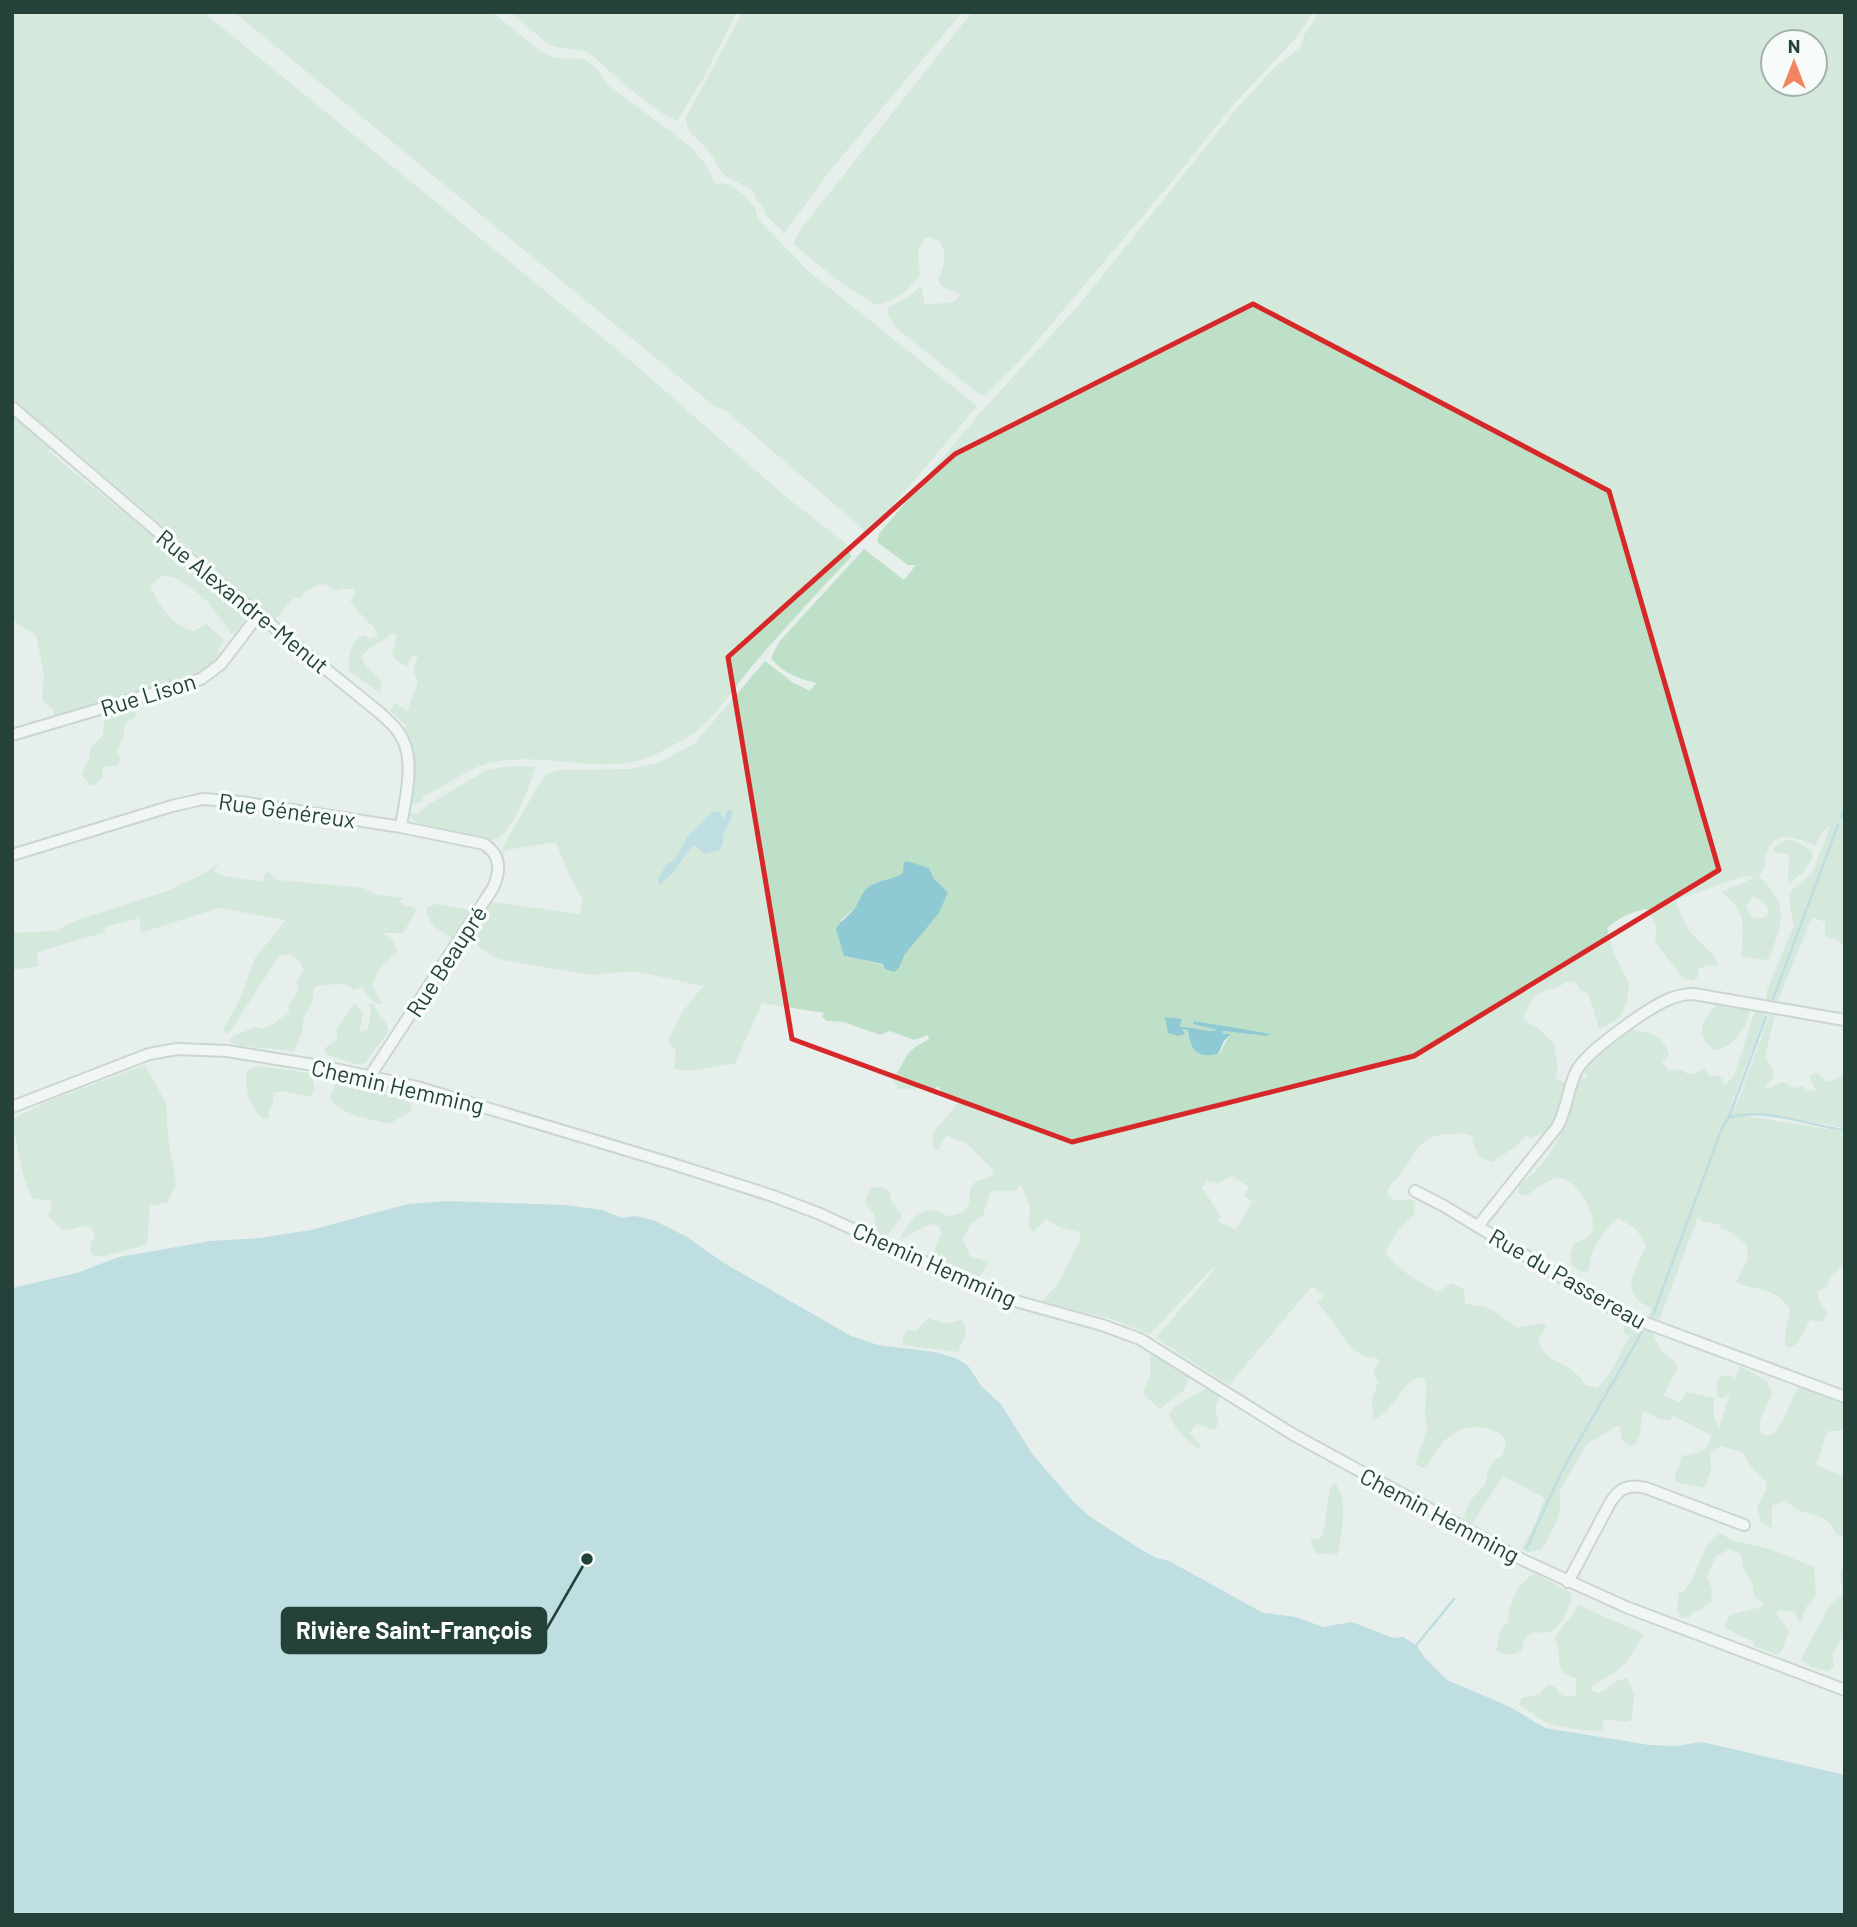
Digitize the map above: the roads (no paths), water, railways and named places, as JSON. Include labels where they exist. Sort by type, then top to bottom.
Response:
[{"type":"street","name":"Rue Alexandre-Menut","points":[[12,407],[380,713],[400,734],[409,762],[401,827]]},
{"type":"street","name":"Rue Lison","points":[[12,735],[201,679],[221,664],[259,614]]},
{"type":"street","name":"Rue Généreux","points":[[12,855],[203,799],[246,802],[401,827],[484,844]]},
{"type":"street","name":"Rue Beaupré","points":[[370,1076],[493,888],[499,863],[494,852],[484,844]]},
{"type":"street","points":[[1478,1226],[1557,1127],[1580,1064],[1592,1051],[1661,1003],[1676,996],[1694,995],[1845,1020]]},
{"type":"street","name":"Chemin Hemming","points":[[12,1107],[136,1058],[177,1049],[227,1051],[370,1076],[536,1121],[773,1196],[820,1214],[1001,1297],[1140,1339],[1314,1446],[1568,1583],[1845,1690]]},
{"type":"street","name":"Rue du Passereau","points":[[1415,1191],[1622,1314],[1845,1397]]},
{"type":"street","points":[[1568,1583],[1610,1503],[1625,1487],[1646,1488],[1744,1525]]},
{"type":"water","points":[[728,809],[732,810],[733,815],[723,835],[720,850],[704,854],[696,846],[692,846],[674,872],[658,884],[666,865],[675,859],[688,836],[713,811],[720,812],[723,819]]},
{"type":"water","points":[[904,862],[929,868],[934,879],[948,892],[939,913],[905,954],[899,968],[894,972],[885,969],[883,964],[844,956],[836,929],[855,908],[868,887],[903,873]]},
{"type":"water","points":[[1165,1017],[1183,1019],[1179,1026],[1210,1031],[1217,1030],[1193,1024],[1194,1021],[1271,1034],[1266,1036],[1223,1031],[1223,1034],[1231,1034],[1218,1054],[1205,1055],[1193,1048],[1188,1030],[1182,1029],[1185,1034],[1178,1036],[1168,1033]]},
{"type":"water","points":[[447,1201],[565,1205],[602,1210],[622,1218],[635,1216],[653,1220],[687,1237],[724,1263],[851,1336],[878,1345],[935,1352],[958,1359],[968,1366],[982,1387],[1000,1403],[1033,1455],[1089,1516],[1156,1558],[1169,1561],[1263,1613],[1296,1617],[1323,1627],[1352,1622],[1393,1638],[1403,1637],[1416,1645],[1447,1680],[1510,1707],[1545,1728],[1649,1745],[1676,1746],[1702,1742],[1845,1775],[1845,1915],[12,1915],[12,1288],[77,1273],[119,1257],[211,1241],[260,1238],[311,1230],[408,1204]]},
{"type":"waterway","points":[[1841,817],[1845,809]]},
{"type":"waterway","points":[[1773,999],[1838,825]]},
{"type":"waterway","points":[[1653,1315],[1766,1017]]},
{"type":"waterway","points":[[1731,1117],[1758,1114],[1845,1130]]},
{"type":"waterway","points":[[1526,1549],[1564,1467],[1642,1332]]},
{"type":"waterway","points":[[1414,1648],[1454,1599]]},
{"type":"place","name":"Rivière Saint-François","points":[[587,1559]]}]
